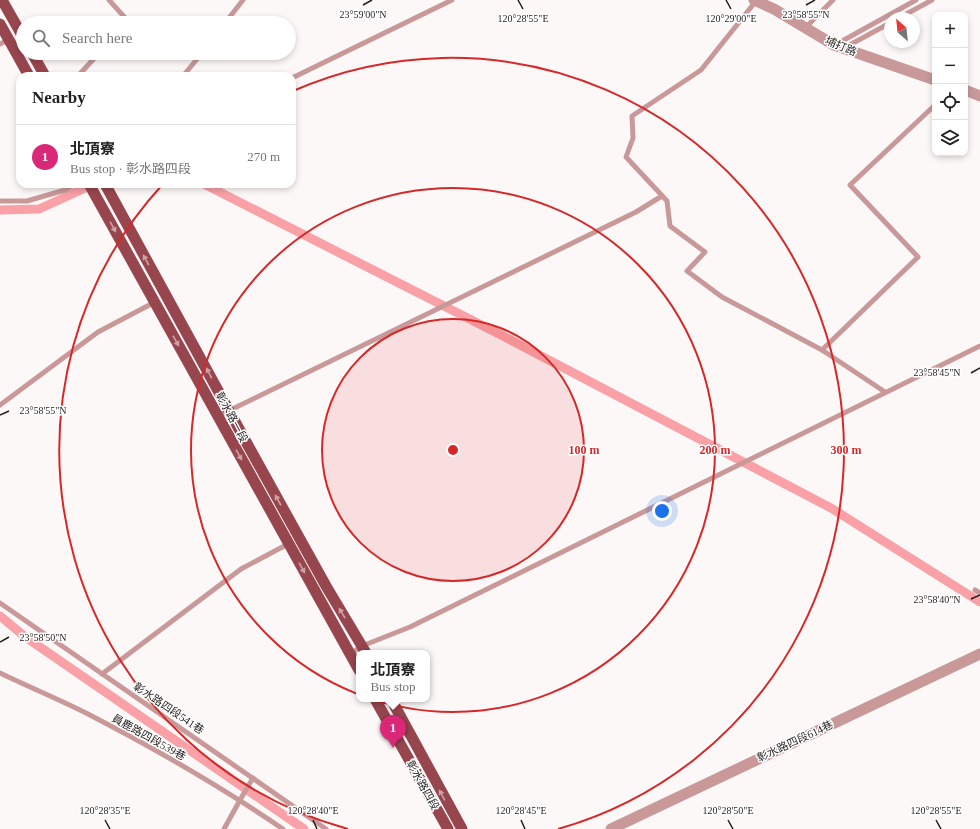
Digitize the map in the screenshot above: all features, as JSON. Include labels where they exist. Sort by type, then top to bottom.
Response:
[{"type":"main road","points":[[2,0],[16,25]]},
{"type":"main road","points":[[0,24],[4,41],[16,58]]},
{"type":"main road","points":[[18,60],[26,72]]},
{"type":"main road","points":[[36,60],[43,72]]},
{"type":"main road","name":"彰水路一段","points":[[107,188],[326,586],[364,650]]},
{"type":"main road","name":"彰水路一段","points":[[92,189],[350,654]]},
{"type":"main road","points":[[350,654],[356,665]]},
{"type":"main road","name":"彰水路四段","points":[[377,702],[448,829]]},
{"type":"main road","name":"彰水路四段","points":[[393,702],[462,829]]},
{"type":"street","name":"埔打路","points":[[755,0],[774,9],[839,47],[932,79]]},
{"type":"street","points":[[968,91],[980,96]]},
{"type":"street","name":"彰水路四段614巷","points":[[611,829],[980,654]]},
{"type":"lane","points":[[109,0],[123,16]]},
{"type":"lane","points":[[230,16],[243,0]]},
{"type":"lane","points":[[296,76],[452,0]]},
{"type":"lane","points":[[755,0],[701,70],[632,116],[633,138],[626,156],[667,201],[670,226],[705,252],[687,271],[722,297],[822,350],[885,392]]},
{"type":"lane","points":[[805,28],[833,0]]},
{"type":"lane","points":[[839,47],[916,0]]},
{"type":"lane","points":[[910,12],[932,0]]},
{"type":"lane","points":[[839,47],[884,26]]},
{"type":"lane","points":[[82,72],[93,60]]},
{"type":"lane","points":[[186,72],[196,60]]},
{"type":"lane","points":[[822,350],[918,258],[850,185],[932,108]]},
{"type":"lane","points":[[0,201],[27,201],[68,188]]},
{"type":"lane","points":[[218,416],[636,212],[662,196]]},
{"type":"lane","points":[[0,405],[98,332],[155,302]]},
{"type":"lane","points":[[364,650],[980,346]]},
{"type":"lane","points":[[102,674],[241,569],[288,544]]},
{"type":"lane","name":"彰水路四段541巷","points":[[0,604],[326,829]]},
{"type":"lane","points":[[350,654],[356,652]]},
{"type":"lane","name":"員鹿路四段539巷","points":[[0,673],[84,713],[160,753],[240,800],[283,829]]},
{"type":"lane","points":[[224,829],[253,778]]},
{"type":"waterway","points":[[0,210],[39,209],[85,188]]},
{"type":"waterway","points":[[212,188],[501,335],[831,508],[980,602]]},
{"type":"waterway","points":[[0,616],[24,636],[304,829]]},
{"type":"place","name":"北頂寮","points":[[393,748]]}]
